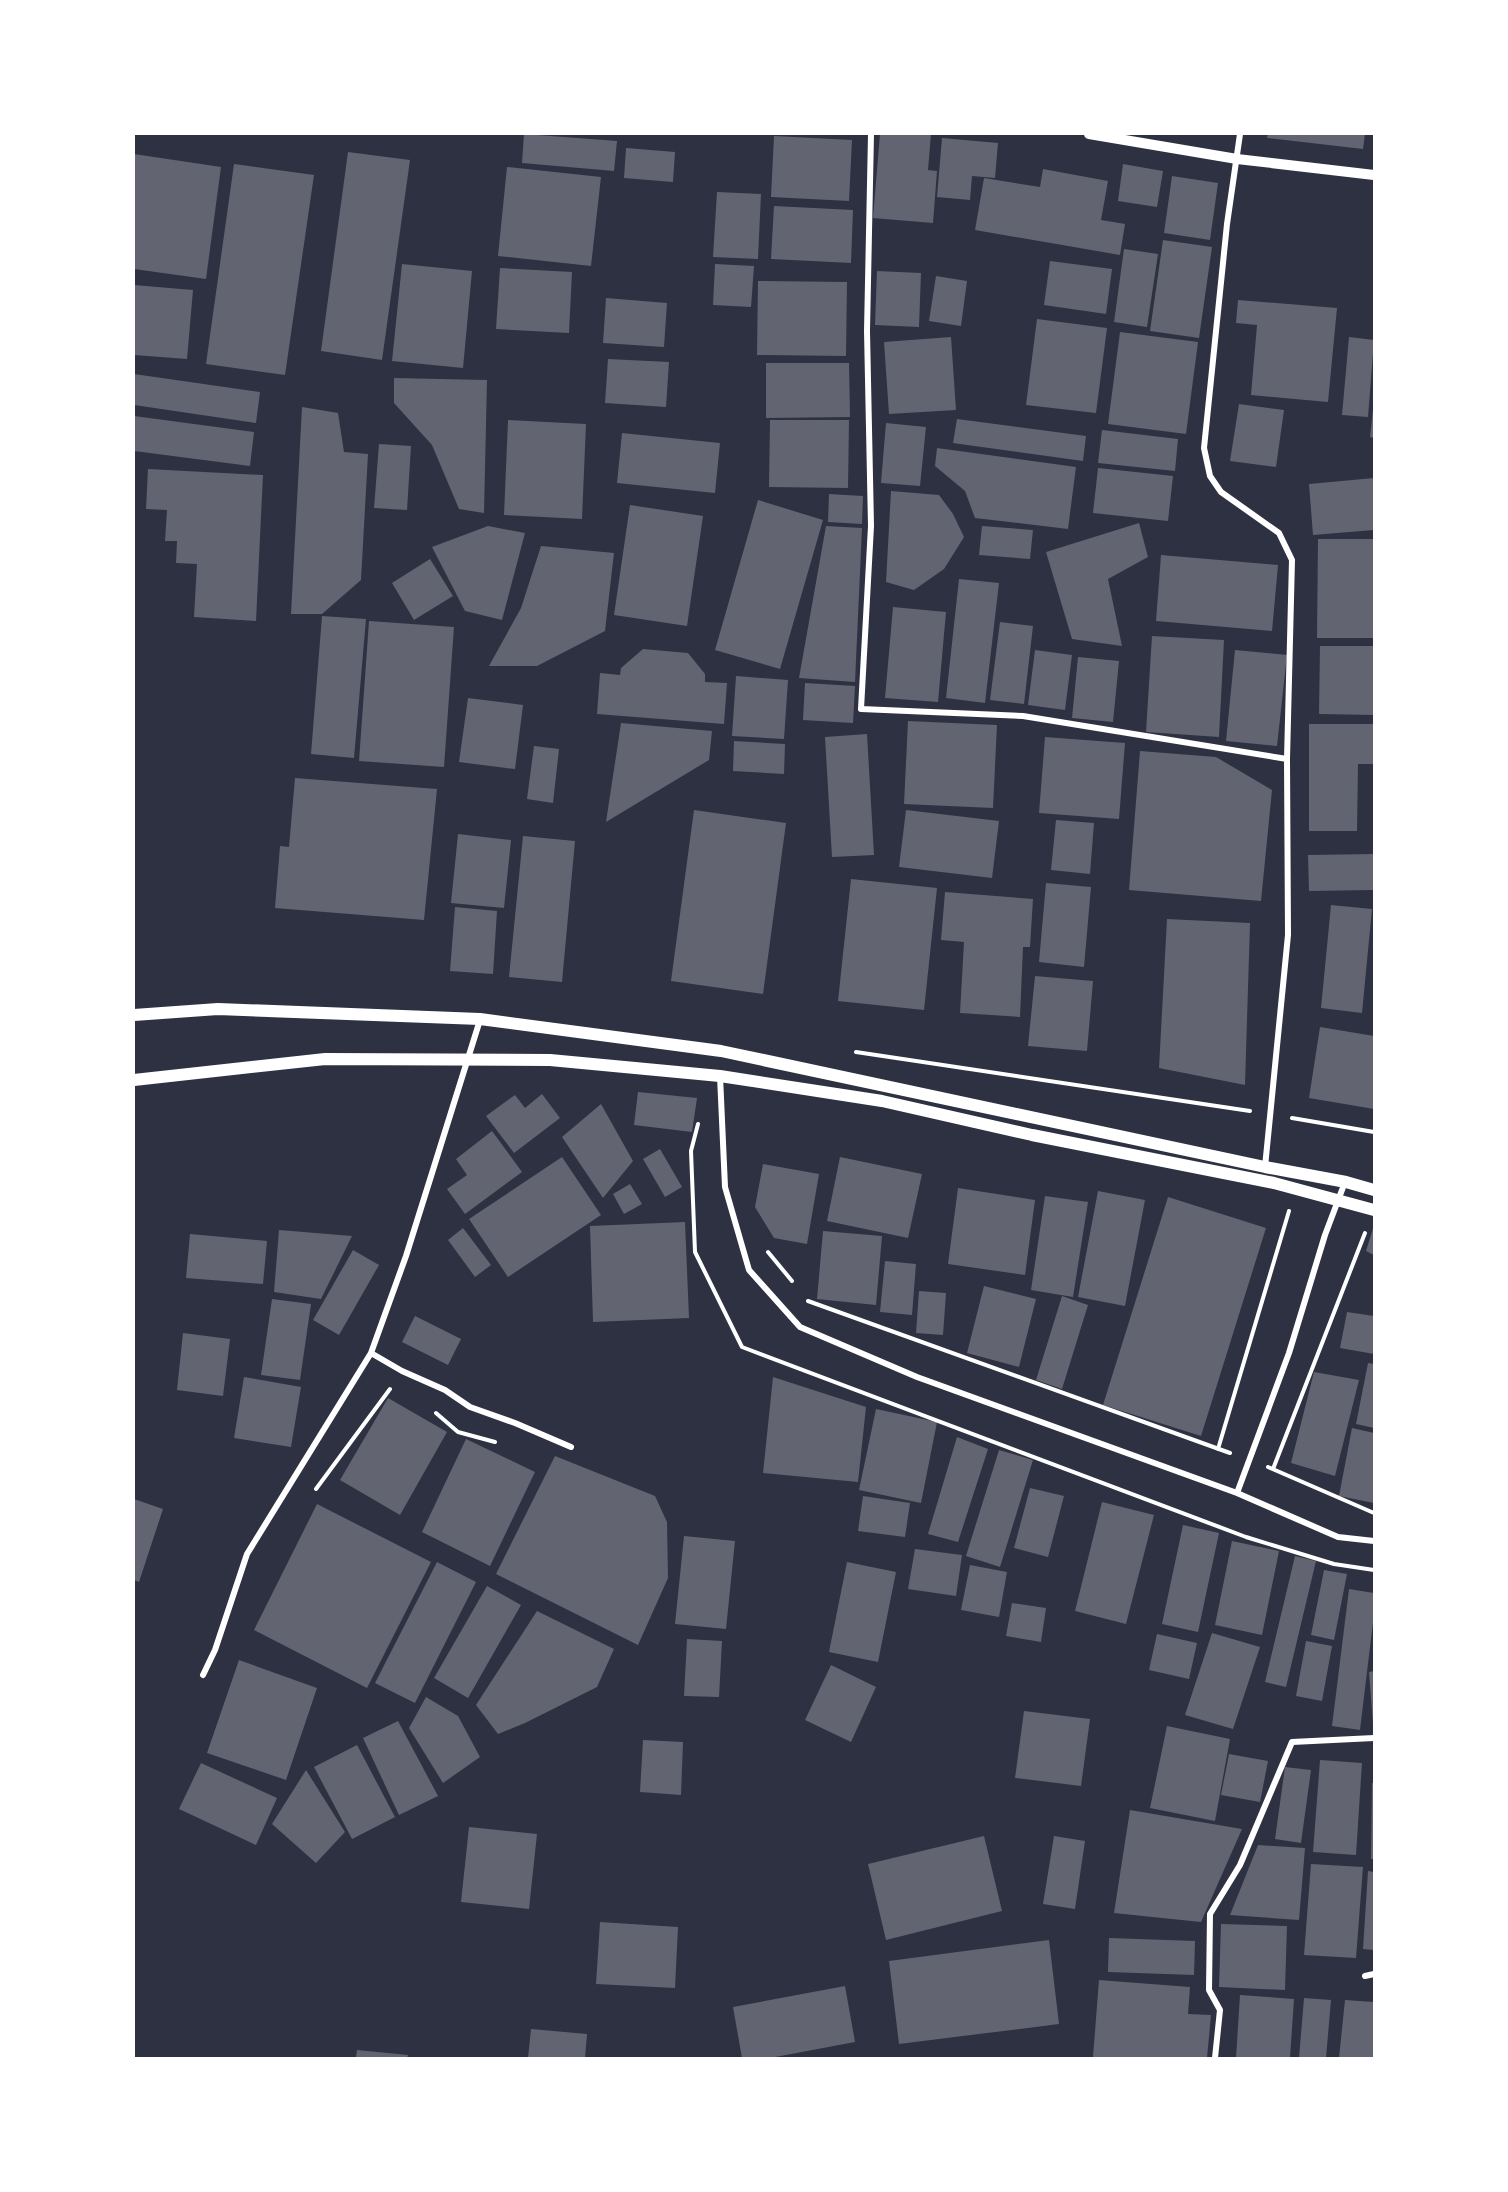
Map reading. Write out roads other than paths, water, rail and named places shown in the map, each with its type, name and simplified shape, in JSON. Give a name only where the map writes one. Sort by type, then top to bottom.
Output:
[{"type":"main road","points":[[134,1015],[218,1008],[480,1019],[721,1051],[1265,1167],[1346,1182],[1374,1190]]},
{"type":"main road","points":[[134,1080],[325,1059],[550,1060],[720,1076],[882,1101],[1032,1135],[1274,1184],[1374,1210]]},
{"type":"street","points":[[871,134],[867,331],[871,526],[861,709],[1023,716],[1287,759]]},
{"type":"street","points":[[1089,134],[1236,159],[1374,175]]},
{"type":"street","points":[[1240,134],[1227,224],[1204,448],[1210,476],[1221,492],[1279,533],[1292,560],[1287,759],[1288,935],[1265,1167]]},
{"type":"street","points":[[203,1675],[215,1650],[247,1554],[371,1353],[406,1256],[480,1019]]},
{"type":"street","points":[[720,1076],[725,1187],[748,1270],[800,1327],[917,1377],[1237,1493],[1338,1537],[1374,1540]]},
{"type":"street","points":[[1237,1493],[1289,1353],[1325,1235],[1346,1182]]},
{"type":"street","points":[[371,1353],[402,1371],[445,1390],[470,1407],[571,1447]]},
{"type":"street","points":[[1215,2058],[1220,2010],[1209,1990],[1210,1914],[1240,1865],[1292,1742],[1374,1738]]},
{"type":"street","points":[[1365,1976],[1374,1974]]}]
